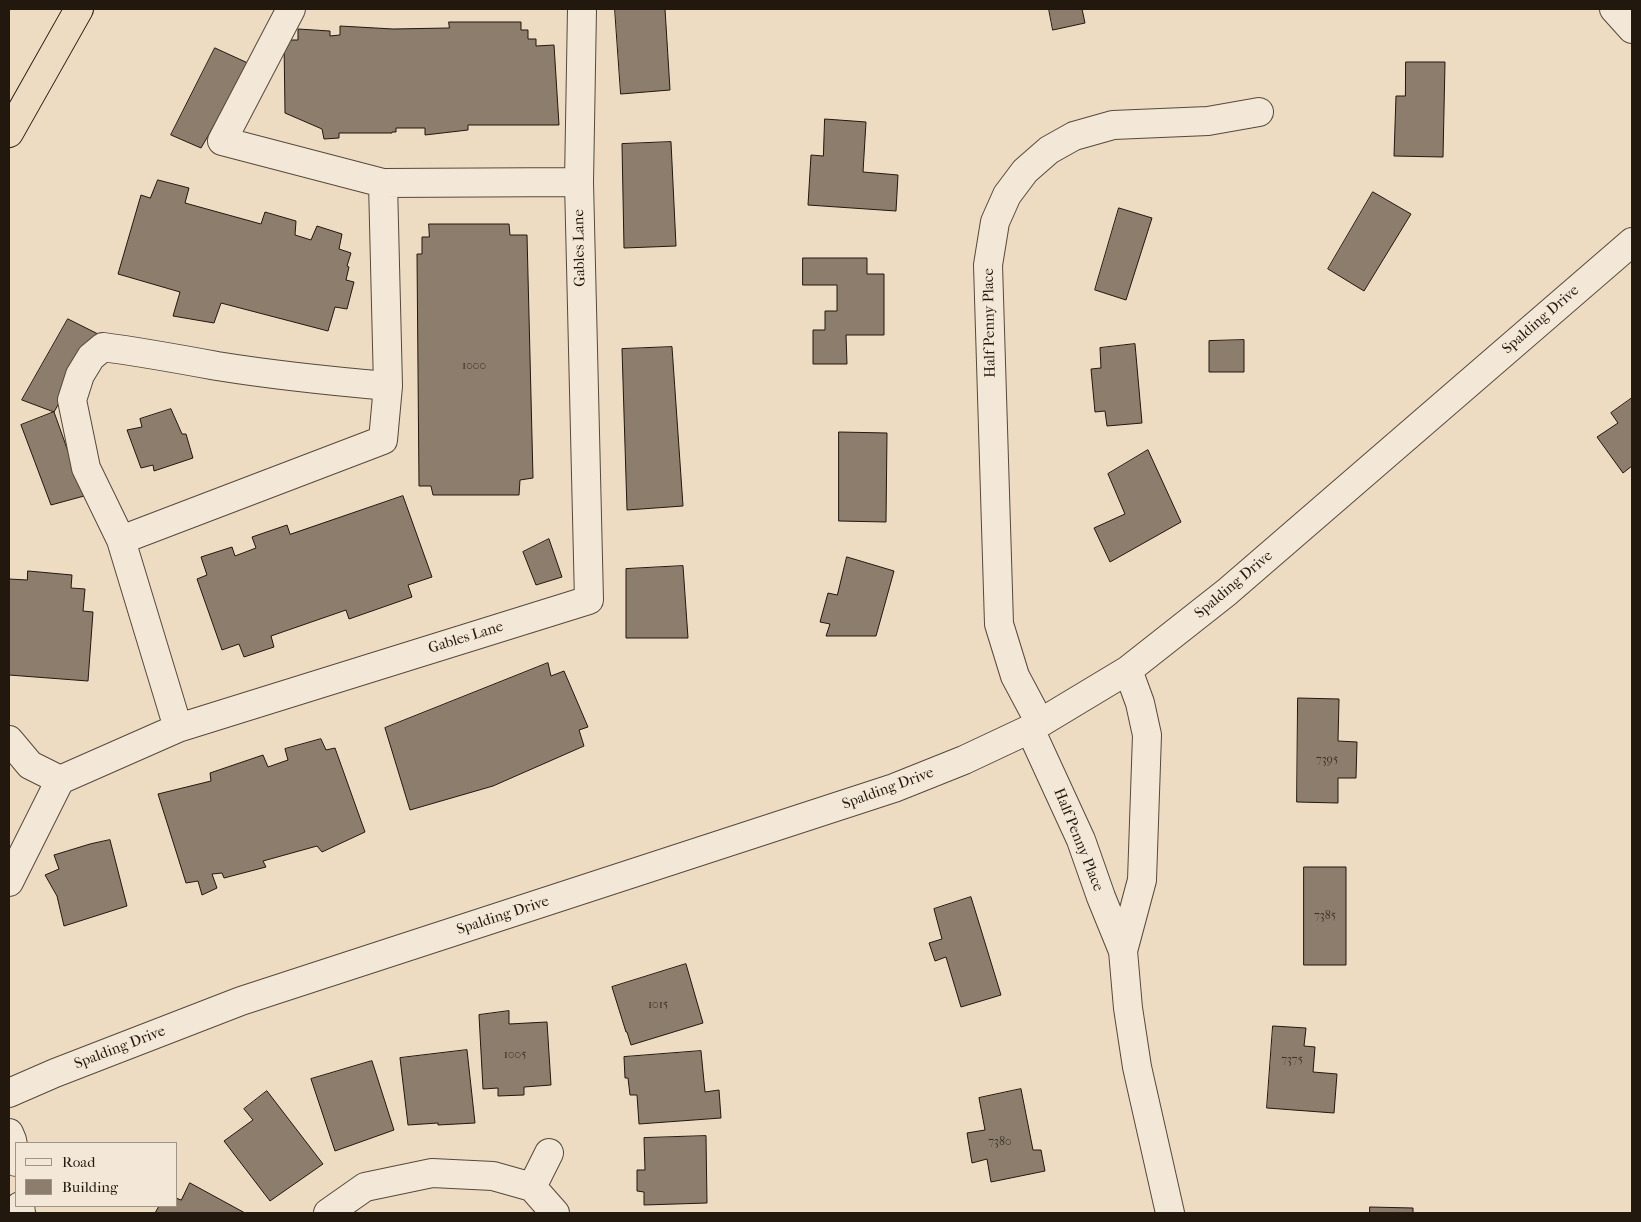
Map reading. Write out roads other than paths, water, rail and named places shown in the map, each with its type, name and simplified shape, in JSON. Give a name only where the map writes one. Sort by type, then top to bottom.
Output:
[{"type":"highway","points":[[9,133],[79,9]]},
{"type":"street","points":[[291,9],[222,141],[383,183],[579,182]]},
{"type":"street","name":"Gables Lane","points":[[60,780],[178,728],[589,600],[579,182],[582,9]]},
{"type":"street","points":[[1614,9],[1632,29]]},
{"type":"street","name":"Half Penny Place","points":[[1123,951],[1015,676],[999,624],[988,265],[995,222],[1007,195],[1025,171],[1049,150],[1074,136],[1112,126],[1208,122],[1259,112]]},
{"type":"street","points":[[121,540],[383,440],[388,386],[383,183]]},
{"type":"street","name":"Spalding Drive","points":[[9,1093],[55,1073],[242,1001],[894,788],[964,760],[1035,726],[1128,670],[1234,585],[1632,242]]},
{"type":"street","points":[[178,728],[121,540],[86,468],[72,400],[80,375],[91,357],[103,347],[303,378],[388,386]]},
{"type":"street","points":[[1128,670],[1140,703],[1147,735],[1142,880],[1123,951],[1128,1008],[1137,1067],[1170,1213]]},
{"type":"street","points":[[9,740],[30,765],[60,780],[9,882]]},
{"type":"street","points":[[9,1132],[15,1156]]},
{"type":"street","points":[[532,1187],[549,1153]]},
{"type":"street","points":[[328,1213],[365,1187],[432,1173],[493,1176],[532,1187],[555,1213]]}]
